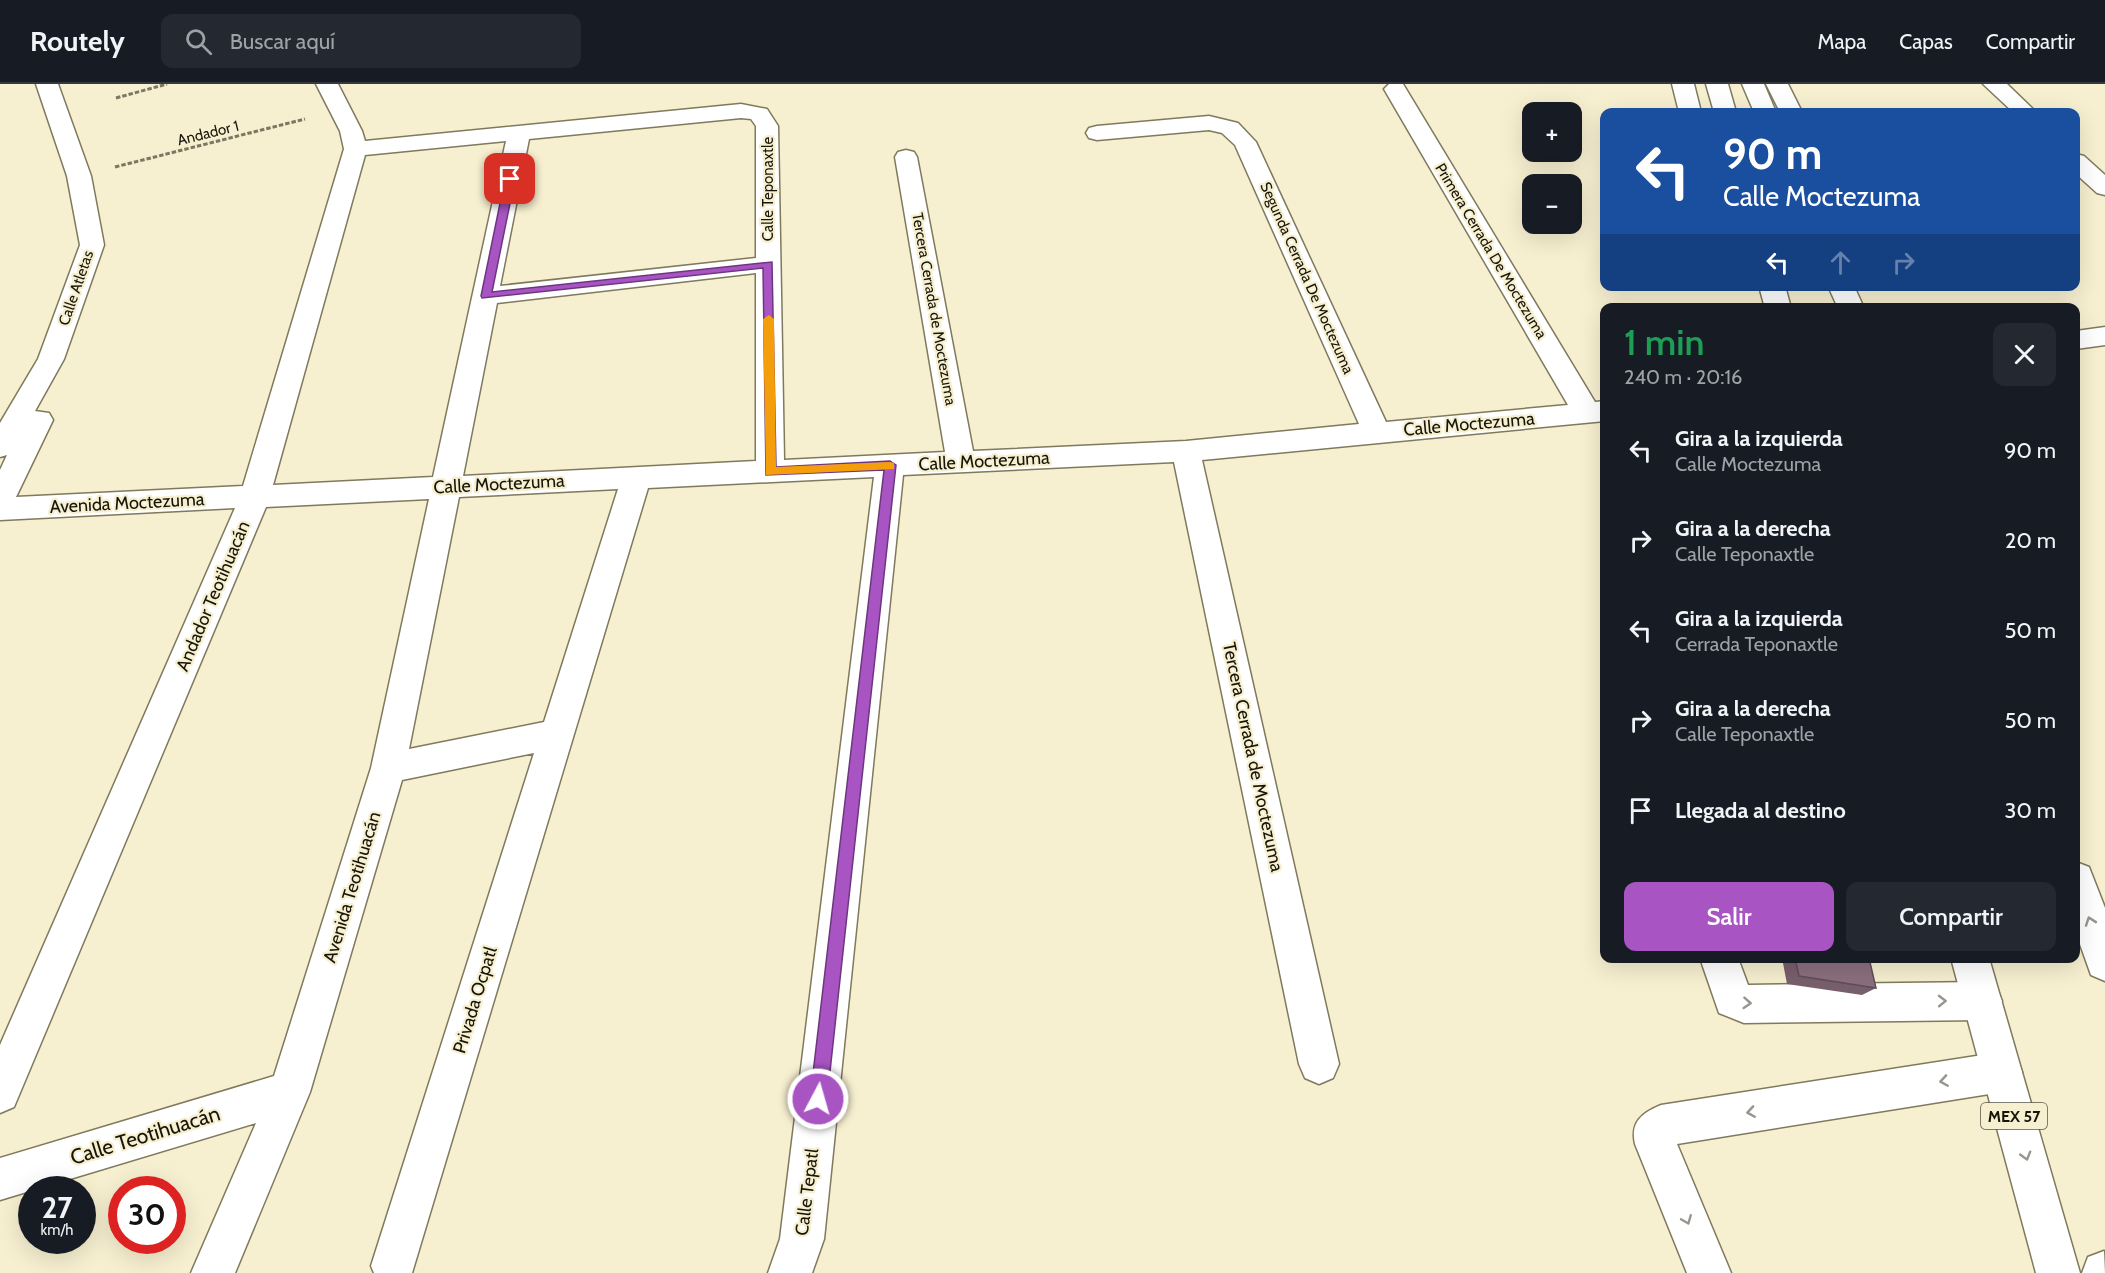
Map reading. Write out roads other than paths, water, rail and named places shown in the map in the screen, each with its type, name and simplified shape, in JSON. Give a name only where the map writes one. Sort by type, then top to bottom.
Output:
[{"type":"street","name":"Calle Atletas","points":[[0,447],[51,359],[92,245],[79,176],[47,84]]},
{"type":"street","points":[[327,84],[351,131],[355,149]]},
{"type":"street","points":[[1683,84],[1689,108]]},
{"type":"street","points":[[1778,84],[1789,108]]},
{"type":"street","points":[[1994,84],[2021,108]]},
{"type":"street","points":[[1718,86],[1724,108]]},
{"type":"street","points":[[1754,86],[1762,108]]},
{"type":"street","name":"Primera Cerrada De Moctezuma","points":[[1395,89],[1596,412]]},
{"type":"street","name":"Calle Teponaxtle","points":[[355,149],[741,111],[759,114],[767,126],[770,471]]},
{"type":"street","name":"Segunda Cerrada De Moctezuma","points":[[1097,133],[1209,123],[1230,128],[1245,142],[1377,432]]},
{"type":"street","points":[[446,487],[519,133]]},
{"type":"street","name":"Andador Teotihuacán","points":[[0,1093],[255,497],[355,149]]},
{"type":"street","name":"Tercera Cerrada de Moctezuma","points":[[906,157],[962,462]]},
{"type":"street","points":[[2080,165],[2105,188]]},
{"type":"street","points":[[486,296],[768,264]]},
{"type":"street","points":[[2080,339],[2105,336]]},
{"type":"street","points":[[0,499],[56,382],[51,359]]},
{"type":"street","name":"Calle Moctezuma","points":[[255,497],[1186,450],[1596,412]]},
{"type":"street","name":"Tercera Cerrada de Moctezuma","points":[[1186,450],[1319,1064]]},
{"type":"street","name":"Calle Tepatl","points":[[790,1273],[802,1239],[890,465]]},
{"type":"street","name":"Privada Ocpatl","points":[[393,1266],[636,478]]},
{"type":"street","name":"Avenida Teotihuacán","points":[[213,1273],[290,1092],[388,768],[446,487]]},
{"type":"street","name":"Avenida Moctezuma","points":[[0,509],[255,497]]},
{"type":"street","points":[[388,768],[558,734]]},
{"type":"street","points":[[2080,890],[2105,962]]},
{"type":"street","points":[[1721,963],[1733,999],[1744,1004],[1982,1001]]},
{"type":"street","name":"MEX 57","points":[[1971,963],[2058,1273]]},
{"type":"street","points":[[1709,1273],[1656,1144],[1653,1132],[1661,1126],[2002,1072]]},
{"type":"street","name":"Calle Teotihuacán","points":[[0,1179],[290,1092]]}]
